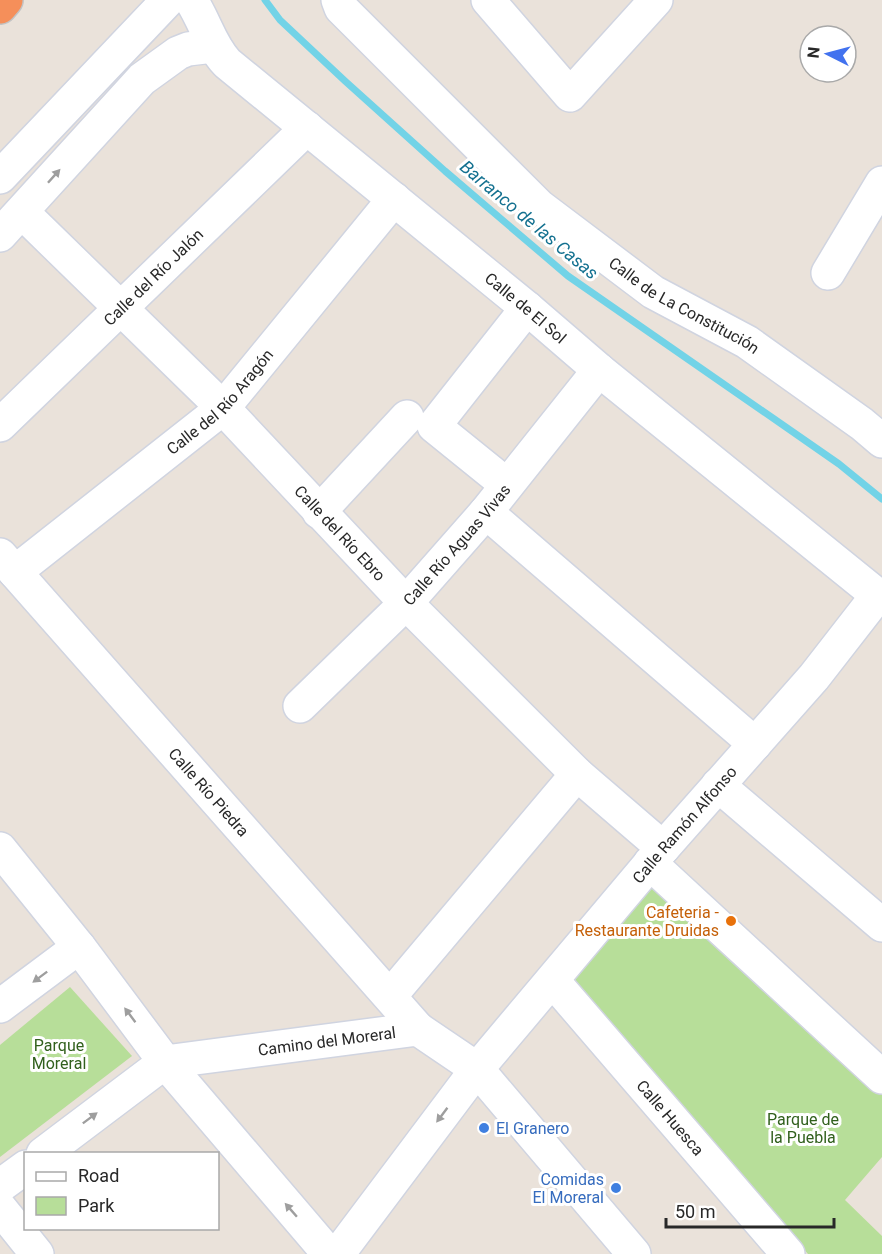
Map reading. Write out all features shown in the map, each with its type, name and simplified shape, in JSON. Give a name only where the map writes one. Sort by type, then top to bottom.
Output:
[{"type":"highway","points":[[0,7],[6,0]]},
{"type":"street","points":[[0,177],[168,0]]},
{"type":"street","name":"Calle de El Sol","points":[[191,0],[213,46],[227,63],[880,598]]},
{"type":"street","points":[[488,0],[570,95],[656,0]]},
{"type":"street","name":"Calle de La Constitución","points":[[340,4],[539,206],[653,292],[747,342],[862,424],[882,441]]},
{"type":"street","points":[[11,223],[151,71],[188,49],[213,46]]},
{"type":"street","name":"Calle del Río Jalón","points":[[0,425],[307,128]]},
{"type":"street","points":[[828,273],[882,183]]},
{"type":"street","name":"Calle del Río Aragón","points":[[7,563],[223,408],[394,199]]},
{"type":"street","name":"Calle del Río Ebro","points":[[11,223],[121,310],[223,408],[406,603],[657,856],[882,1077]]},
{"type":"street","points":[[507,485],[434,426],[527,308]]},
{"type":"street","name":"Calle Río Aguas Vivas","points":[[300,706],[406,603],[486,512],[599,370]]},
{"type":"street","points":[[319,512],[407,417]]},
{"type":"street","points":[[486,512],[755,744]]},
{"type":"street","name":"Calle Río Piedra","points":[[7,563],[391,995],[418,1029]]},
{"type":"street","name":"Calle Ramón Alfonso","points":[[338,1254],[477,1069],[880,598]]},
{"type":"street","points":[[391,995],[577,774]]},
{"type":"street","points":[[718,785],[882,925]]},
{"type":"street","points":[[0,849],[79,947],[165,1062],[329,1254]]},
{"type":"street","points":[[0,1006],[79,947]]},
{"type":"street","name":"Calle Huesca","points":[[553,981],[788,1254]]},
{"type":"street","name":"Camino del Moreral","points":[[165,1062],[418,1029],[477,1069],[633,1254]]},
{"type":"street","points":[[46,1152],[165,1062]]},
{"type":"street","points":[[0,1186],[24,1168]]},
{"type":"street","points":[[0,1208],[37,1254]]},
{"type":"green space","name":"Parque de la Puebla","points":[[653,880],[882,1094],[882,1157],[845,1200],[882,1236],[882,1254],[808,1254],[570,980]]},
{"type":"green space","name":"Parque Moreral","points":[[70,987],[132,1056],[0,1157],[0,1045]]},
{"type":"waterway","name":"Barranco de las Casas","points":[[265,0],[280,20],[345,81],[445,171],[568,276],[839,464],[882,499]]},
{"type":"place","name":"Cafeteria - Restaurante Druidas","points":[[731,921]]},
{"type":"place","name":"El Granero","points":[[484,1128]]},
{"type":"place","name":"Comidas El Moreral","points":[[616,1188]]}]
